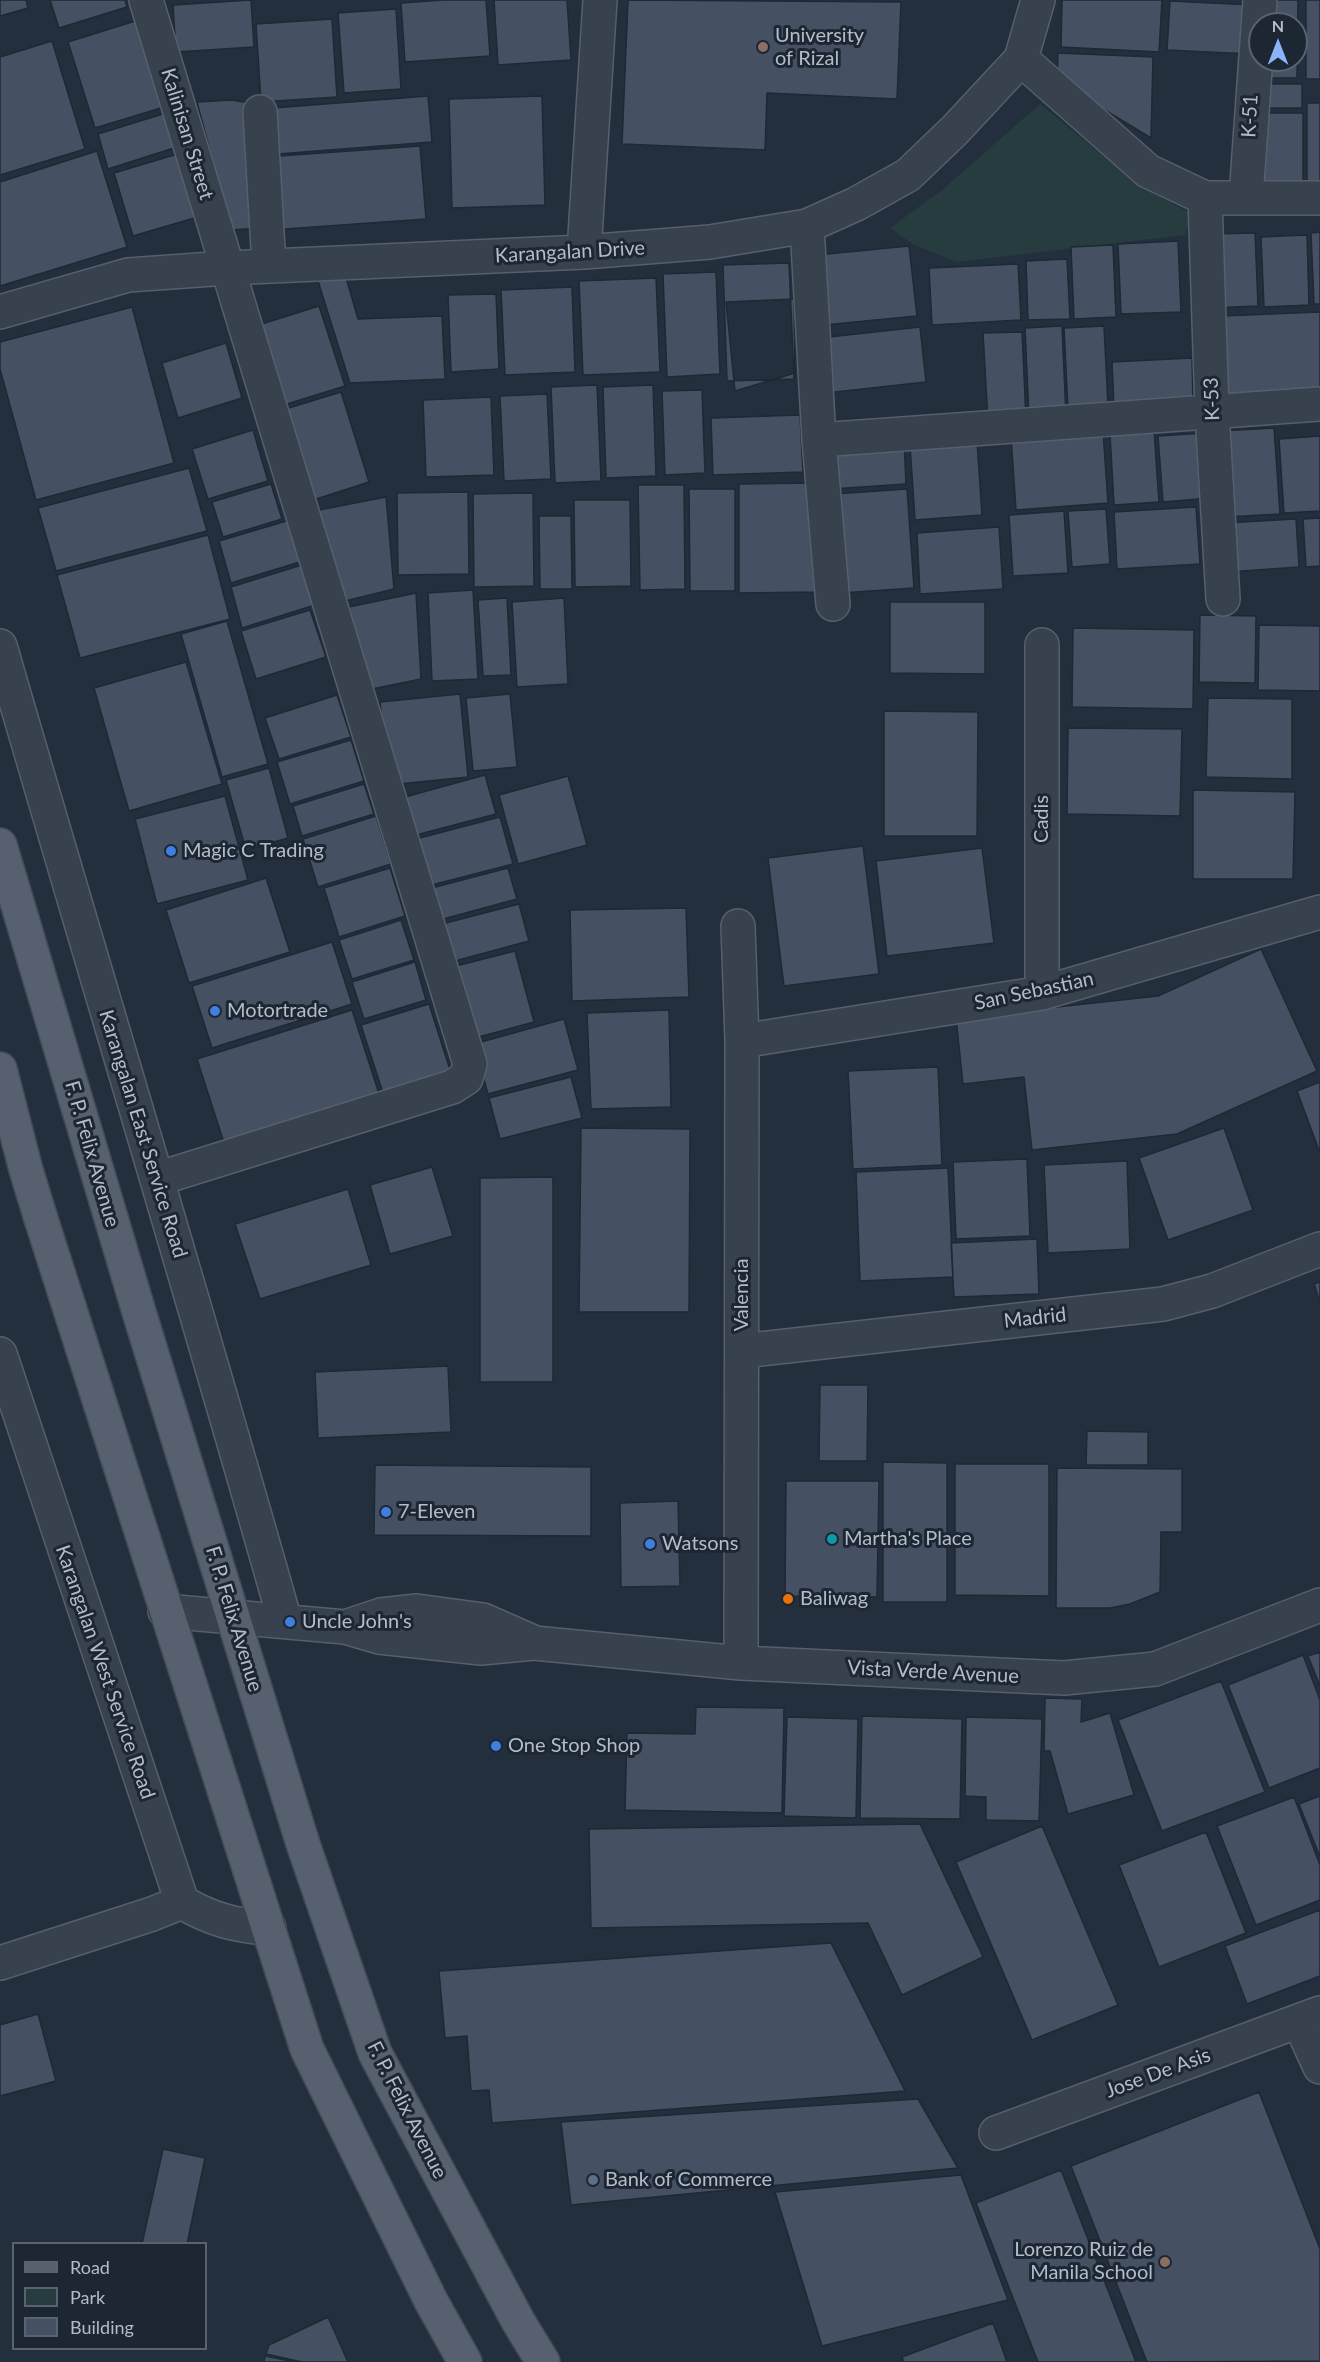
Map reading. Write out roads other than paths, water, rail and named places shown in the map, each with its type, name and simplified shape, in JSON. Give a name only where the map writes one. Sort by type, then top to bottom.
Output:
[{"type":"main road","name":"F. P. Felix Avenue","points":[[0,845],[139,1312],[303,1844],[375,2054],[518,2321],[543,2362]]},
{"type":"main road","points":[[0,1069],[26,1170],[165,1611],[307,2049],[431,2301],[465,2362]]},
{"type":"street","name":"Kalinisan Street","points":[[146,0],[470,1069],[466,1078],[452,1087],[157,1179]]},
{"type":"street","points":[[584,252],[600,0]]},
{"type":"street","name":"Karangalan Drive","points":[[0,312],[128,275],[227,268],[584,252],[710,243],[807,226],[856,204],[908,175],[954,130],[1021,59],[1038,0]]},
{"type":"street","name":"K-51","points":[[1246,197],[1260,0]]},
{"type":"street","points":[[1021,59],[1148,171],[1204,198],[1320,198]]},
{"type":"street","points":[[260,112],[269,266]]},
{"type":"street","name":"K-53","points":[[1204,198],[1212,412],[1223,599]]},
{"type":"street","points":[[807,226],[819,440],[833,604]]},
{"type":"street","points":[[819,440],[1320,404]]},
{"type":"street","name":"Cadis","points":[[1042,645],[1042,993]]},
{"type":"street","name":"Karangalan East Service Road","points":[[0,646],[207,1343],[285,1621]]},
{"type":"street","name":"San Sebastian","points":[[742,1041],[1042,993],[1320,912]]},
{"type":"street","name":"Valencia","points":[[738,926],[742,1041],[741,1664]]},
{"type":"street","name":"Madrid","points":[[742,1351],[1163,1304],[1212,1291],[1320,1249]]},
{"type":"street","name":"Karangalan West Service Road","points":[[2,1370],[182,1902]]},
{"type":"street","name":"Vista Verde Avenue","points":[[165,1611],[345,1627],[379,1638],[481,1648],[534,1643],[741,1664],[1065,1678],[1155,1669],[1320,1605]]},
{"type":"street","points":[[0,1964],[182,1902],[201,1914],[219,1921],[244,1927],[269,1928]]},
{"type":"street","points":[[1310,2017],[1320,2067]]},
{"type":"street","name":"Jose De Asis","points":[[996,2133],[1310,2017]]},
{"type":"place","name":"University of Rizal","points":[[763,47]]},
{"type":"place","name":"Magic C Trading","points":[[171,851]]},
{"type":"place","name":"Motortrade","points":[[215,1011]]},
{"type":"place","name":"7-Eleven","points":[[386,1512]]},
{"type":"place","name":"Martha's Place","points":[[832,1539]]},
{"type":"place","name":"Watsons","points":[[650,1544]]},
{"type":"place","name":"Baliwag","points":[[788,1599]]},
{"type":"place","name":"Uncle John's","points":[[290,1622]]},
{"type":"place","name":"One Stop Shop","points":[[496,1746]]},
{"type":"place","name":"Bank of Commerce","points":[[593,2180]]},
{"type":"place","name":"Lorenzo Ruiz de Manila School","points":[[1165,2262]]}]
